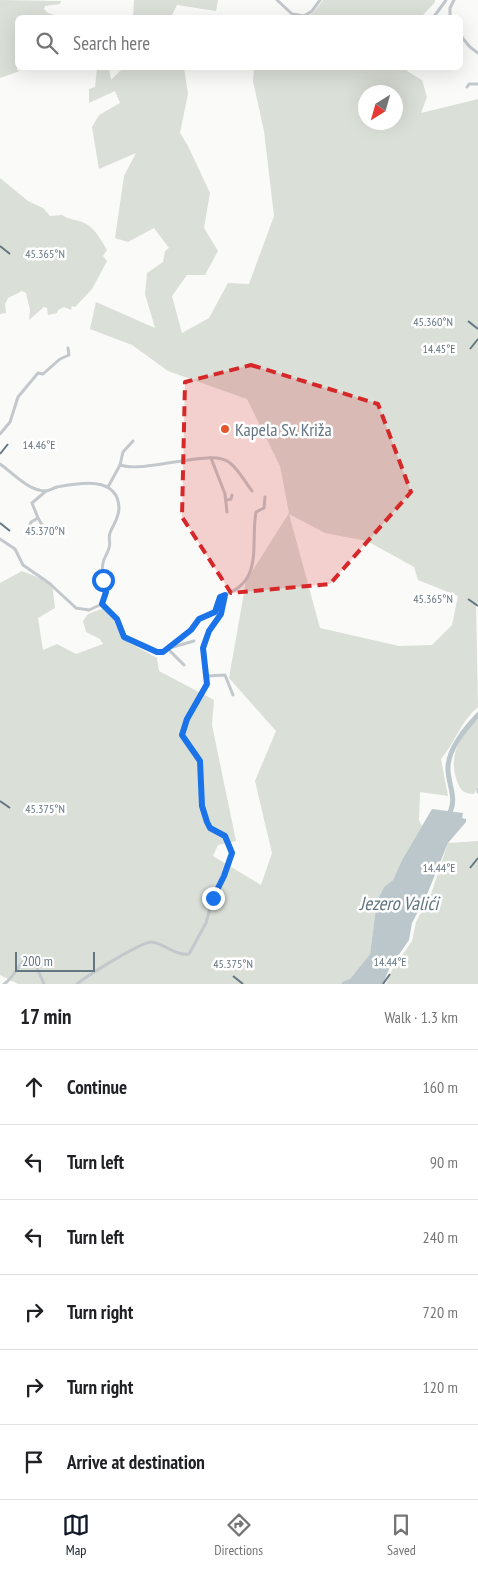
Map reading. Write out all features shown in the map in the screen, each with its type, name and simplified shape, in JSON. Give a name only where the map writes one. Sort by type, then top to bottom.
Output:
[{"type":"street","points":[[277,0],[292,14],[298,15]]},
{"type":"street","points":[[306,15],[312,11],[320,0]]},
{"type":"street","points":[[435,15],[446,0]]},
{"type":"street","points":[[450,15],[450,8],[454,0]]},
{"type":"street","points":[[463,39],[478,53]]},
{"type":"street","points":[[467,87],[469,84],[478,84]]},
{"type":"street","points":[[0,434],[10,422],[18,397],[38,373],[43,374],[60,359],[69,355],[68,348]]},
{"type":"street","points":[[108,487],[120,465],[123,452],[133,441]]},
{"type":"street","points":[[120,465],[140,468],[211,458],[225,459],[230,462],[252,491]]},
{"type":"street","points":[[211,458],[227,500],[227,512]]},
{"type":"street","points":[[0,464],[23,483],[46,491]]},
{"type":"street","points":[[0,539],[15,549],[23,565],[49,583],[76,608],[89,610],[102,604],[106,592],[103,562],[109,548],[109,536],[118,518],[119,509],[114,492],[108,487],[84,483],[46,491],[32,503],[42,525],[49,529],[54,526]]},
{"type":"street","points":[[227,500],[231,499],[232,495]]},
{"type":"street","points":[[163,652],[191,630],[199,619],[215,612],[220,597],[242,583],[251,570],[254,559],[253,532],[256,512],[264,508],[265,497]]},
{"type":"street","points":[[28,530],[31,522],[38,518]]},
{"type":"street","points":[[77,984],[146,942],[157,943],[179,953],[189,954],[206,924],[213,898],[224,876],[232,853],[225,836],[210,828],[207,822],[202,806],[200,761],[182,735],[187,719],[204,691],[207,676],[203,657],[204,645],[213,624],[221,614],[225,595]]},
{"type":"street","points":[[102,604],[117,619],[125,638],[152,651],[170,651],[179,639]]},
{"type":"street","points":[[173,647],[194,641]]},
{"type":"street","points":[[170,651],[184,665]]},
{"type":"street","points":[[207,676],[225,676],[233,695]]},
{"type":"street","points":[[4,984],[11,980],[20,965],[28,958],[34,960],[44,984]]},
{"type":"highlighted area","points":[[251,365],[378,404],[411,492],[330,584],[231,593],[182,517],[185,382]]},
{"type":"shaded area","points":[[0,0],[61,1],[60,4],[45,6],[44,9],[48,13],[54,15],[15,15],[15,70],[20,71],[0,78]]},
{"type":"shaded area","points":[[134,0],[218,0],[216,11],[177,5],[172,15],[133,15]]},
{"type":"shaded area","points":[[323,0],[435,0],[423,15],[309,15],[314,12]]},
{"type":"shaded area","points":[[97,70],[109,70],[111,80],[121,70],[184,70],[188,94],[180,133],[210,193],[204,228],[218,251],[205,275],[187,275],[172,296],[182,333],[209,318],[228,283],[249,284],[274,216],[264,131],[253,81],[254,70],[407,70],[422,80],[427,97],[421,113],[478,99],[478,603],[476,604],[478,707],[467,719],[441,759],[448,796],[420,792],[419,820],[422,826],[402,860],[393,880],[384,887],[377,902],[370,954],[350,979],[342,984],[18,984],[0,975],[0,583],[22,571],[52,583],[55,608],[38,618],[43,650],[57,644],[76,654],[103,644],[100,639],[86,632],[83,621],[88,614],[104,608],[117,619],[123,639],[157,658],[159,671],[214,700],[212,725],[236,841],[218,845],[213,856],[261,885],[272,853],[255,781],[276,731],[229,678],[246,581],[289,513],[280,466],[247,399],[168,371],[132,345],[90,329],[96,302],[155,328],[145,294],[147,273],[163,262],[165,251],[169,248],[154,228],[128,242],[115,238],[124,176],[136,153],[99,169],[92,127],[99,115],[120,103],[115,91],[89,103],[89,89],[95,87]],"holes":[[[289,514],[325,533],[367,541],[414,567],[418,580],[458,596],[452,625],[432,645],[399,646],[320,628]]]},
{"type":"shaded area","points":[[0,178],[28,201],[43,208],[50,216],[62,215],[86,224],[97,234],[107,250],[103,256],[107,261],[92,289],[75,307],[72,306],[71,310],[64,307],[58,310],[57,313],[48,315],[47,308],[44,307],[29,320],[30,310],[26,293],[22,291],[8,298],[5,304],[6,313],[0,314]]},
{"type":"shaded area","points":[[478,719],[478,786],[474,794],[471,794],[463,791],[460,787],[454,763],[457,747],[465,733]]},
{"type":"shaded area","points":[[478,841],[478,984],[386,984],[392,970],[412,941],[416,922],[431,894],[448,843]]},
{"type":"water","name":"Jezero Valići","points":[[432,809],[463,813],[462,818],[466,819],[466,822],[448,843],[428,892],[412,923],[409,940],[389,969],[383,984],[342,984],[342,982],[350,979],[370,954],[377,901],[384,887],[393,880],[402,860]]},
{"type":"waterway","points":[[448,816],[453,799],[448,770],[450,755],[463,733],[478,715]]},
{"type":"place","name":"Kapela Sv. Križa","points":[[225,429]]},
{"type":"route","points":[[103,580],[106,592],[102,604],[117,619],[124,637],[157,652],[163,652],[191,630],[199,619],[213,614],[218,608],[220,597],[225,595],[221,614],[209,631],[203,648],[207,684],[187,719],[182,735],[200,761],[201,800],[207,822],[210,828],[223,834],[231,846],[231,859],[213,898]]}]
